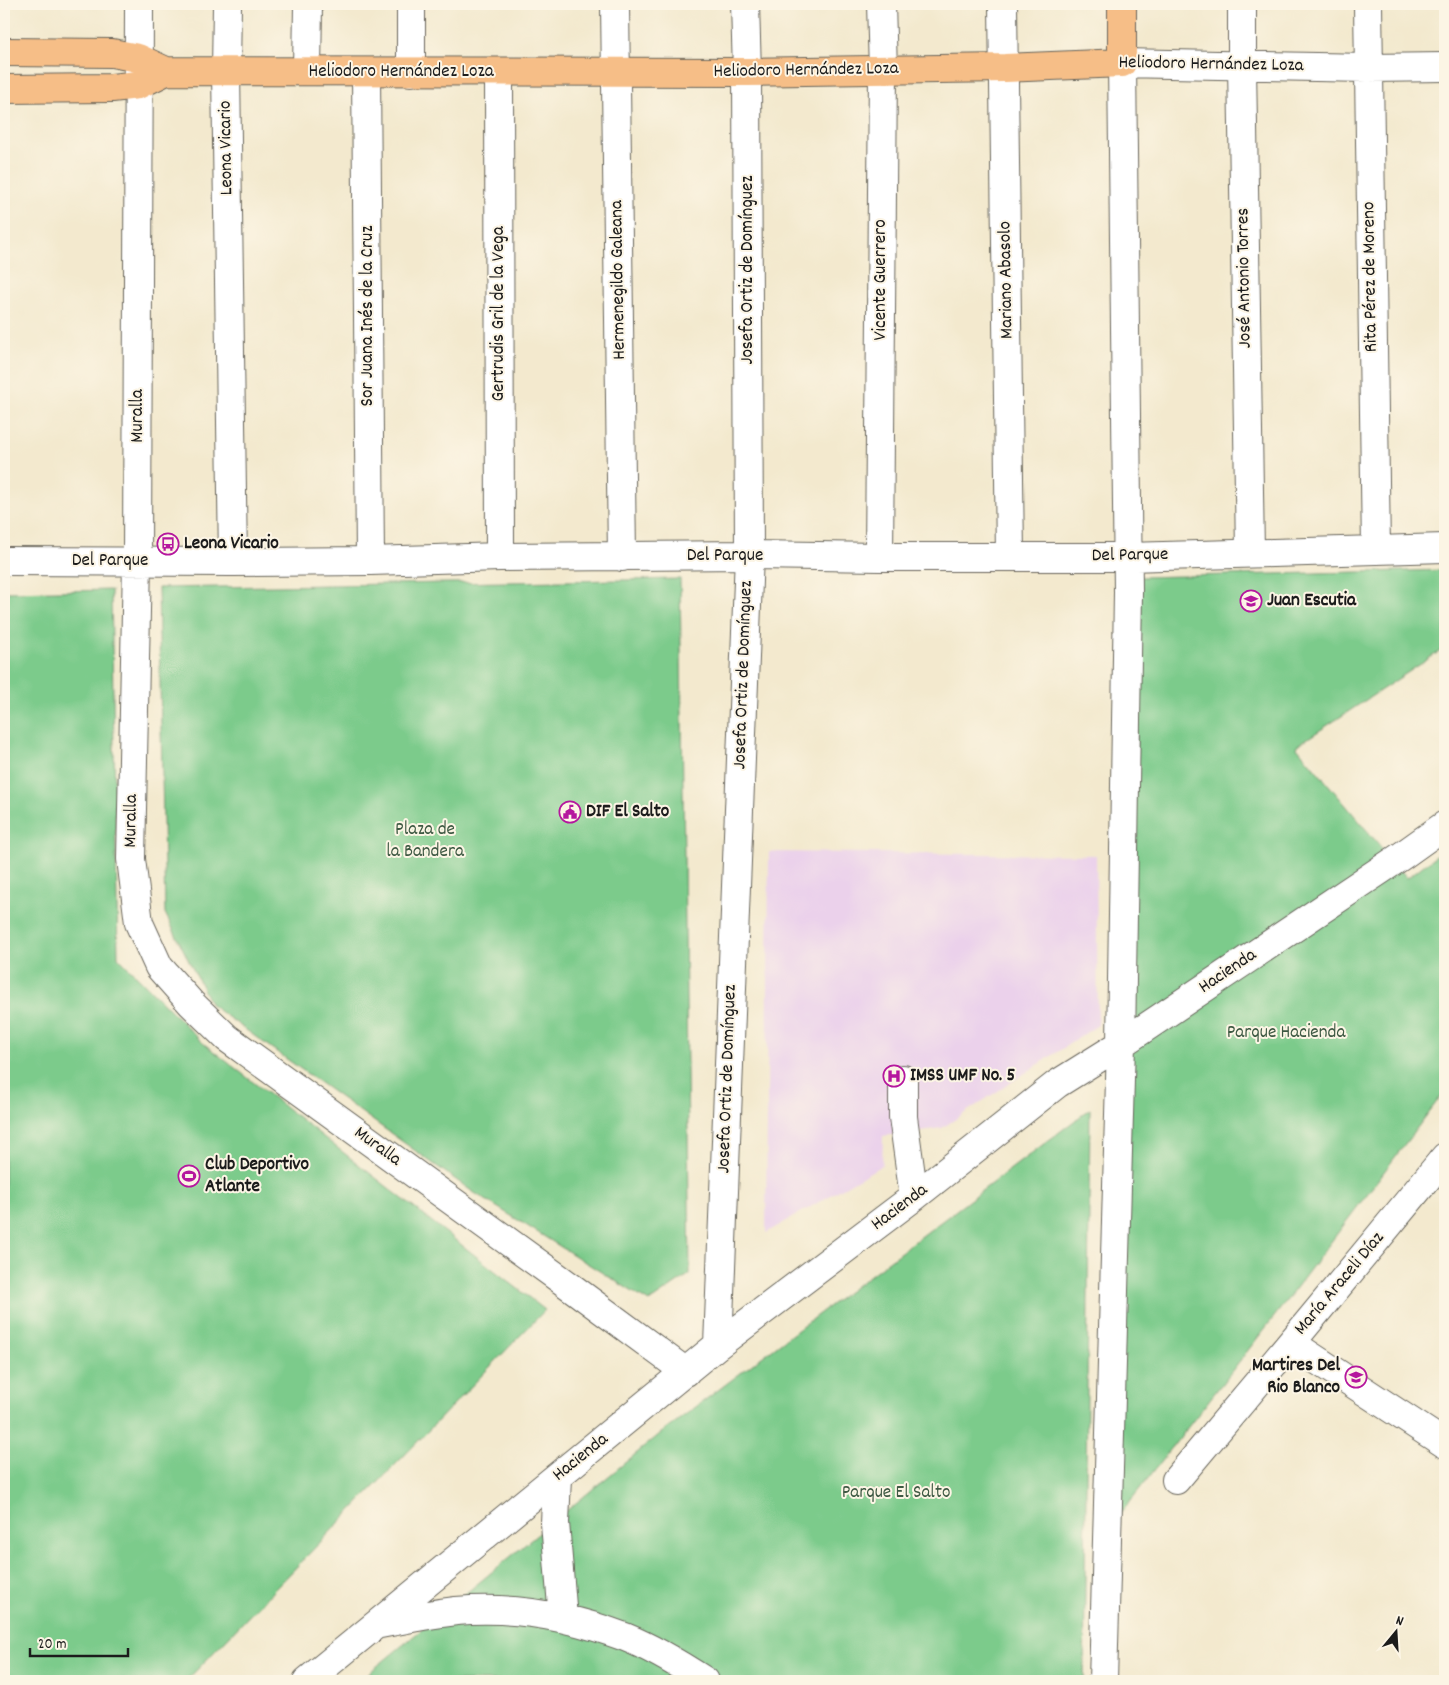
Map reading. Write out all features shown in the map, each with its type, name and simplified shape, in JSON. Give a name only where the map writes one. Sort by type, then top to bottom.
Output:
[{"type":"main road","points":[[1122,4],[1122,63]]},
{"type":"main road","name":"Heliodoro Hernández Loza","points":[[4,52],[112,53],[138,58],[166,71],[747,72],[1005,68],[1122,63]]},
{"type":"main road","name":"Heliodoro Hernández Loza","points":[[4,90],[138,86],[166,71]]},
{"type":"street","name":"Muralla","points":[[139,4],[137,561],[131,859],[139,923],[159,967],[226,1038],[686,1372]]},
{"type":"street","name":"Leona Vicario","points":[[227,4],[226,71],[233,562]]},
{"type":"street","points":[[307,71],[308,4]]},
{"type":"street","points":[[411,4],[411,72]]},
{"type":"street","name":"Hermenegildo Galeana","points":[[615,4],[622,556]]},
{"type":"street","name":"Josefa Ortiz de Domínguez","points":[[718,1345],[748,555],[747,72],[745,4]]},
{"type":"street","name":"Vicente Guerrero","points":[[879,557],[883,70],[881,4]]},
{"type":"street","name":"Mariano Abasolo","points":[[1004,4],[1010,556]]},
{"type":"street","name":"José Antonio Torres","points":[[1242,4],[1250,552]]},
{"type":"street","name":"Rita Pérez de Moreno","points":[[1368,4],[1376,550]]},
{"type":"street","points":[[1103,1681],[1121,1044],[1128,557],[1122,63]]},
{"type":"street","name":"Heliodoro Hernández Loza","points":[[1122,63],[1368,68],[1445,67]]},
{"type":"street","name":"Sor Juana Inés de la Cruz","points":[[366,72],[370,561]]},
{"type":"street","name":"Gertrudis Gril de la Vega","points":[[499,72],[500,557]]},
{"type":"street","name":"Del Parque","points":[[4,561],[370,561],[500,557],[748,555],[1128,557],[1250,552],[1445,548]]},
{"type":"street","name":"Hacienda","points":[[307,1681],[718,1345],[914,1197],[1057,1084],[1121,1044],[1445,825]]},
{"type":"street","points":[[903,1079],[903,1117],[914,1197]]},
{"type":"street","name":"María Araceli Díaz","points":[[1176,1480],[1445,1157]]},
{"type":"street","points":[[1292,1343],[1445,1444]]},
{"type":"street","points":[[557,1478],[555,1523],[563,1618]]},
{"type":"street","points":[[379,1624],[456,1611],[503,1611],[563,1618],[626,1638],[705,1681]]},
{"type":"shaded area","name":"IMSS UMF No. 5","points":[[769,852],[1096,855],[1098,1025],[942,1128],[883,1136],[882,1165],[766,1233]]},
{"type":"green space","name":"Parque Hacienda","points":[[1445,570],[1445,648],[1296,746],[1407,878],[1445,849],[1445,1091],[1281,1308],[1117,1518],[1140,577]]},
{"type":"green space","name":"Plaza de la Bandera","points":[[680,579],[690,1274],[649,1302],[473,1192],[211,1005],[165,913],[158,588]]},
{"type":"green space","name":"Club Deportivo Atlante","points":[[111,590],[118,957],[203,1043],[545,1310],[186,1681],[4,1681],[4,592]]},
{"type":"green space","name":"Parque El Salto","points":[[1090,1109],[1084,1681],[359,1681],[660,1434]]},
{"type":"place","name":"Leona Vicario","points":[[168,544]]},
{"type":"place","name":"Juan Escutia","points":[[1251,601]]},
{"type":"place","name":"DIF El Salto","points":[[570,812]]},
{"type":"place","name":"IMSS UMF No. 5","points":[[894,1076]]},
{"type":"place","name":"Club Deportivo Atlante","points":[[189,1176]]},
{"type":"place","name":"Martires Del Rio Blanco","points":[[1356,1377]]}]
